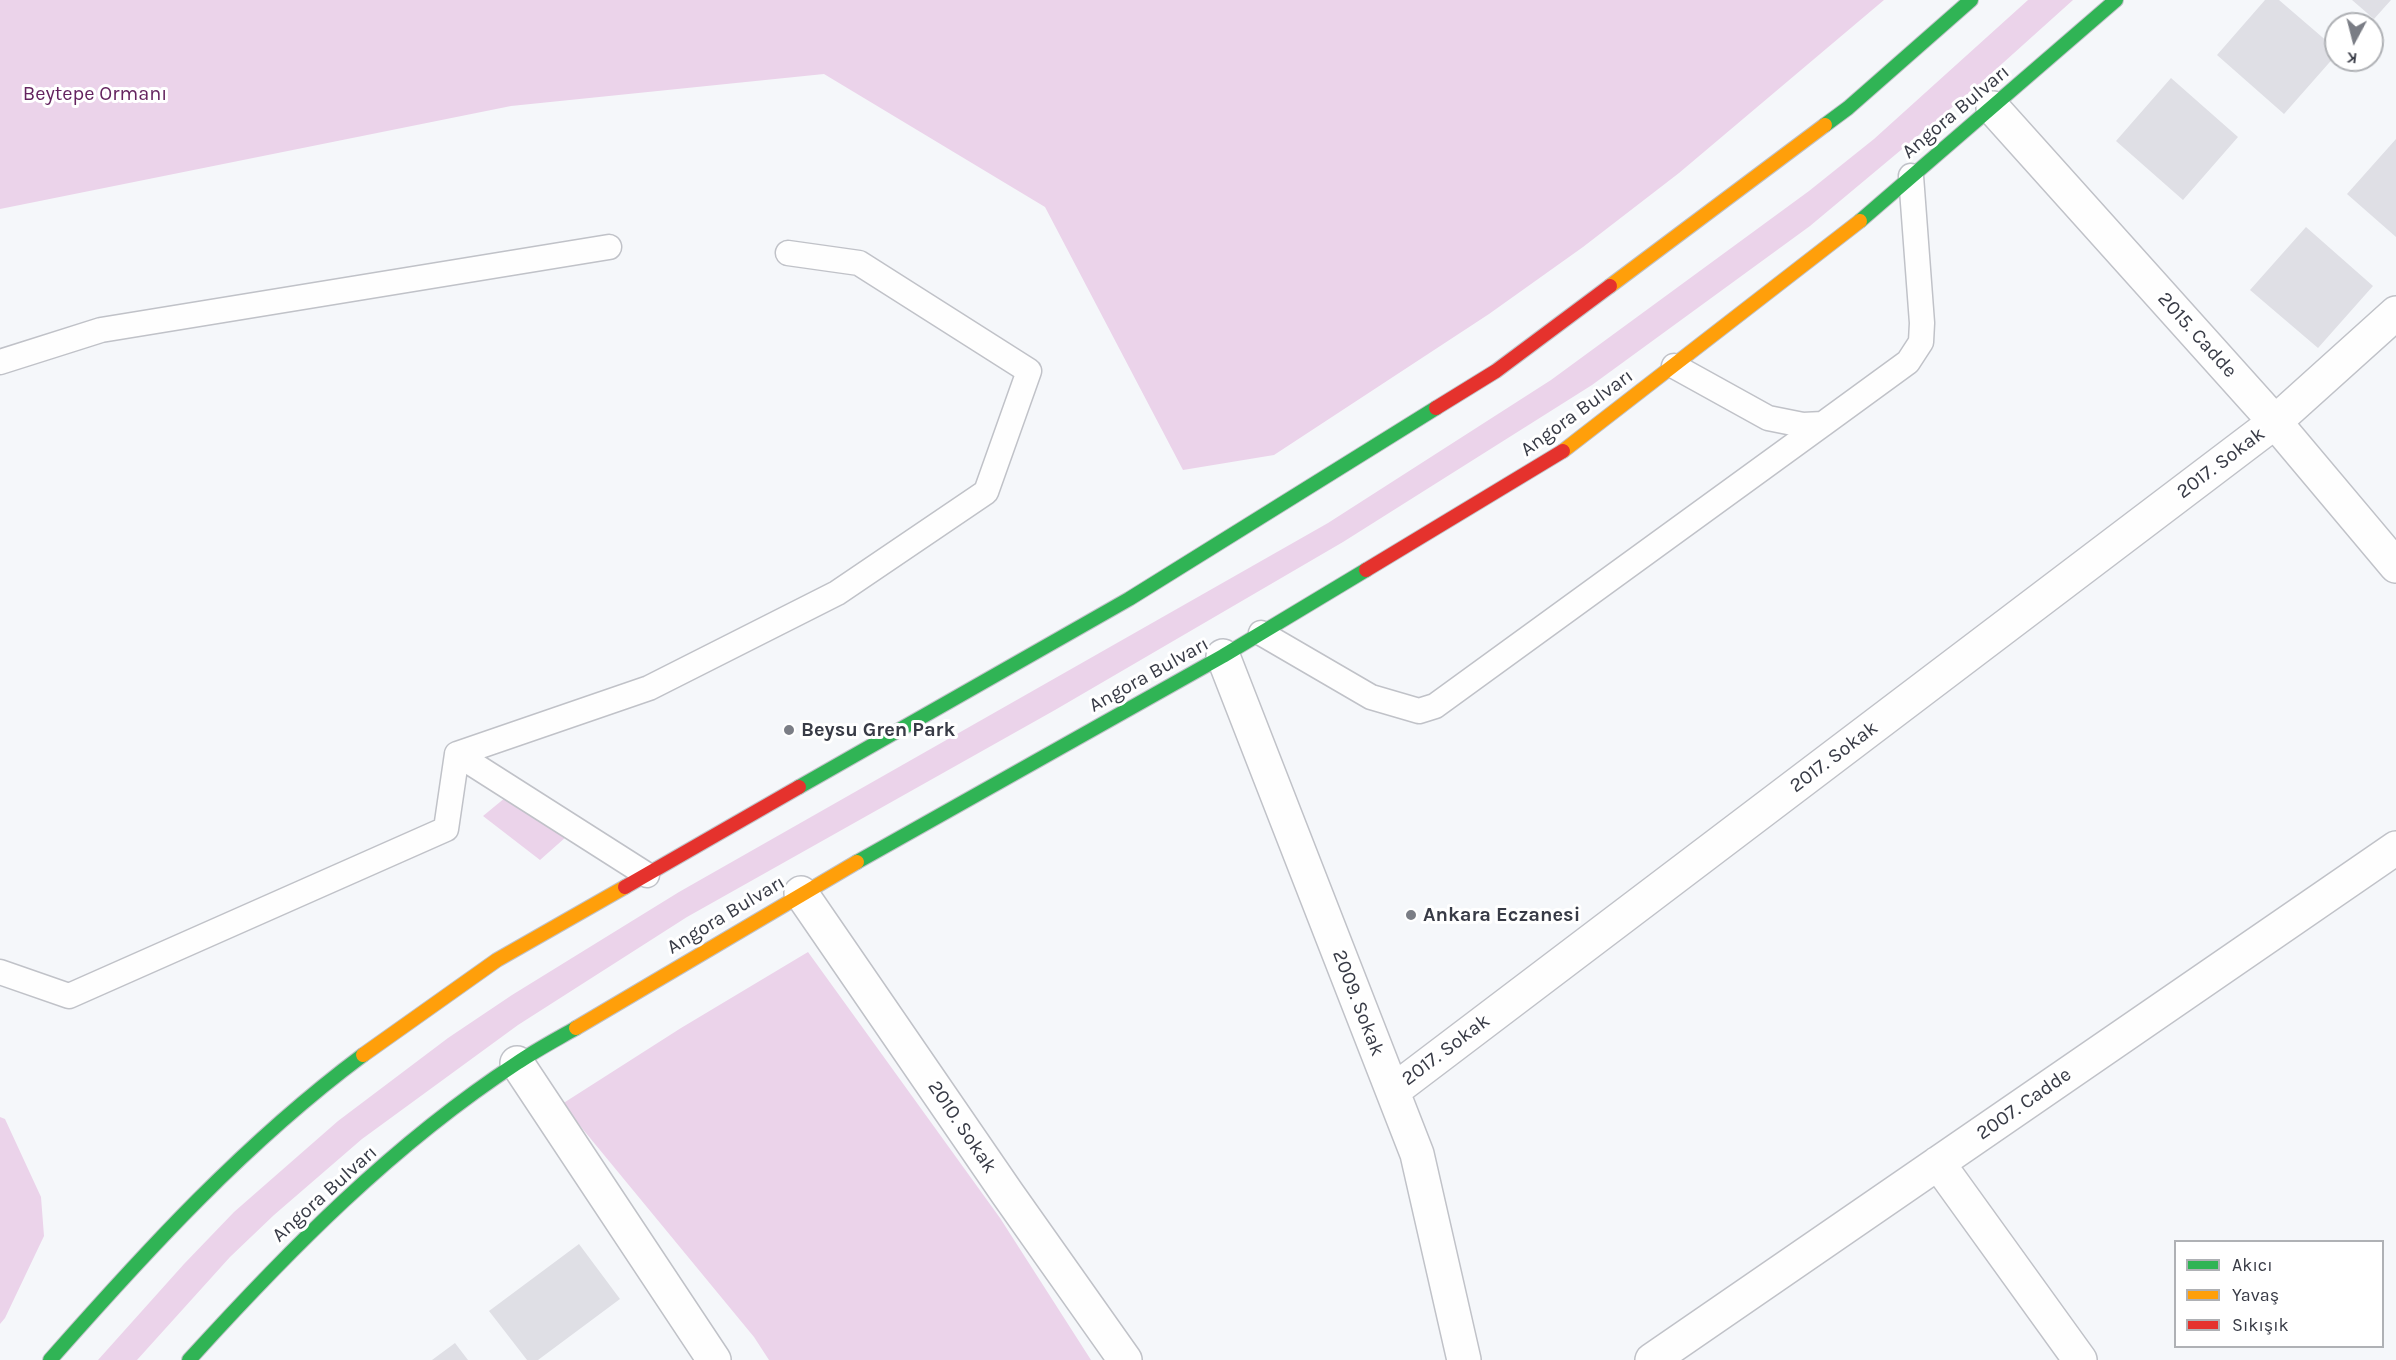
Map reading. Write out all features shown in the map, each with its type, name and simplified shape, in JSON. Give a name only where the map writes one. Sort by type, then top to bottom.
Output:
[{"type":"main road","points":[[50,1360],[101,1302],[223,1174],[280,1122],[410,1018],[497,960],[1129,599],[1496,371],[1848,108],[1971,0]]},
{"type":"main road","name":"Angora Bulvarı","points":[[189,1360],[290,1251],[362,1185],[456,1107],[517,1063],[801,893],[1223,656],[1570,447],[1853,227],[2116,0]]},
{"type":"street","name":"2015. Cadde","points":[[1993,108],[2275,422],[2396,566]]},
{"type":"street","name":"2017. Sokak","points":[[1393,1091],[2275,422],[2396,313]]},
{"type":"street","name":"2009. Sokak","points":[[1223,656],[1417,1154],[1464,1360]]},
{"type":"street","name":"2007. Cadde","points":[[1652,1360],[2396,848]]},
{"type":"street","name":"2010. Sokak","points":[[801,893],[1007,1194],[1125,1360]]},
{"type":"street","points":[[517,1063],[714,1360]]},
{"type":"street","points":[[1938,1163],[2080,1360]]},
{"type":"lane","points":[[1261,633],[1371,697],[1419,711],[1435,706],[1908,362],[1921,342],[1922,323],[1911,176]]},
{"type":"lane","points":[[0,362],[101,330],[609,247]]},
{"type":"lane","points":[[457,754],[650,688],[837,593],[986,492],[1029,371],[859,263],[788,254]]},
{"type":"lane","points":[[1674,366],[1768,418],[1803,425],[1823,424]]},
{"type":"lane","points":[[457,754],[647,875]]},
{"type":"lane","points":[[0,972],[69,996],[446,829],[457,754]]},
{"type":"green space","name":"Beytepe Ormanı","points":[[0,0],[1884,0],[1679,173],[1583,247],[1489,314],[1274,455],[1183,470],[1045,207],[824,74],[511,106],[0,209]]},
{"type":"green space","points":[[2028,0],[2073,0],[1974,89],[1810,226],[1592,385],[1343,542],[1055,710],[687,917],[518,1025],[362,1139],[274,1215],[230,1257],[137,1360],[98,1360],[234,1212],[338,1121],[448,1038],[512,995],[679,892],[1328,523],[1551,380],[1809,191],[1874,139]]},
{"type":"green space","points":[[517,788],[575,829],[540,860],[483,816]]},
{"type":"green space","points":[[808,952],[1000,1218],[1091,1360],[769,1360],[754,1337],[562,1104],[681,1028]]},
{"type":"green space","points":[[0,1117],[5,1119],[41,1197],[44,1236],[0,1324]]},
{"type":"building","points":[[2265,0],[2279,0],[2324,39],[2324,69],[2284,114],[2217,55]]},
{"type":"building","points":[[2352,0],[2391,0],[2380,12],[2366,12]]},
{"type":"building","points":[[2171,78],[2238,137],[2183,200],[2116,141]]},
{"type":"building","points":[[2396,139],[2396,237],[2347,194]]},
{"type":"building","points":[[2306,227],[2373,286],[2318,348],[2250,290]]},
{"type":"building","points":[[579,1244],[620,1299],[538,1360],[527,1360],[489,1311]]},
{"type":"building","points":[[455,1343],[468,1360],[432,1360]]},
{"type":"traffic: fast","points":[[1825,125],[1848,108],[1971,0]]},
{"type":"traffic: fast","points":[[1860,221],[2116,0]]},
{"type":"traffic: fast","points":[[799,787],[1129,599],[1436,408]]},
{"type":"traffic: fast","points":[[857,862],[1223,656],[1366,570]]},
{"type":"traffic: fast","points":[[189,1360],[304,1239],[385,1164],[471,1095],[524,1058],[576,1028]]},
{"type":"traffic: fast","points":[[50,1360],[123,1278],[199,1199],[278,1124],[363,1055]]},
{"type":"traffic: slow","points":[[1610,286],[1825,125]]},
{"type":"traffic: slow","points":[[1563,451],[1860,221]]},
{"type":"traffic: slow","points":[[576,1028],[857,862]]},
{"type":"traffic: slow","points":[[363,1055],[497,960],[625,887]]},
{"type":"traffic: jam","points":[[1436,408],[1496,371],[1610,286]]},
{"type":"traffic: jam","points":[[1366,570],[1563,451]]},
{"type":"traffic: jam","points":[[625,887],[799,787]]},
{"type":"place","name":"Beysu Gren Park","points":[[789,730]]},
{"type":"place","name":"Ankara Eczanesi","points":[[1411,915]]}]
